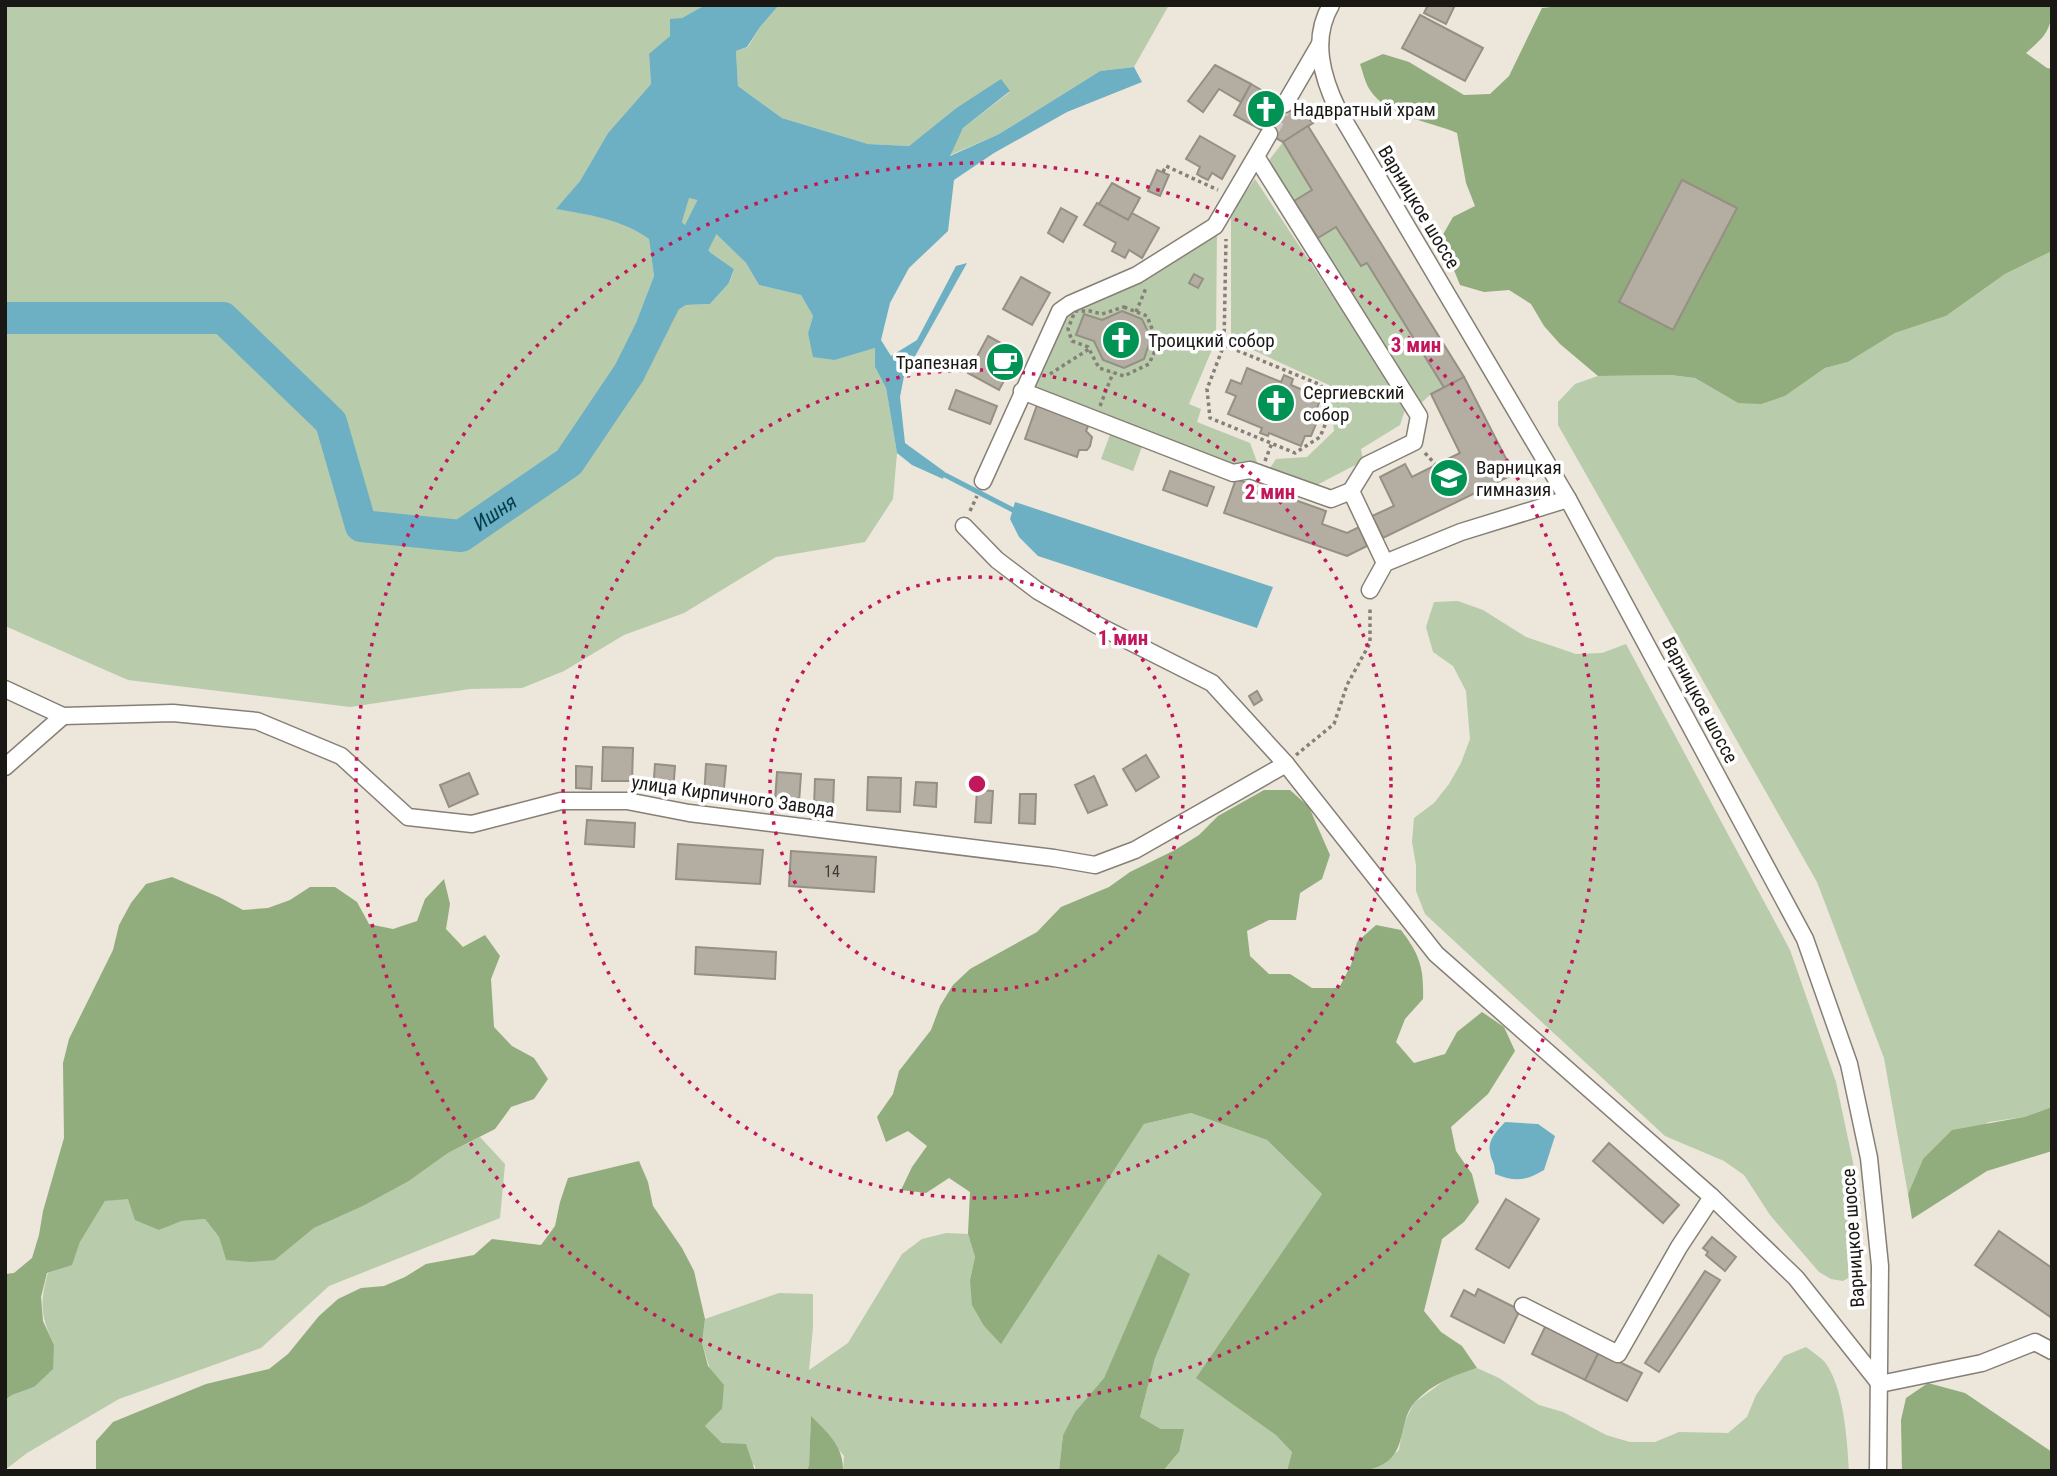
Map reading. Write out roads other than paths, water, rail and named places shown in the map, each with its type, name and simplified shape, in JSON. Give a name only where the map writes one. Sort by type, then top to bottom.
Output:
[{"type":"street","name":"Варницкое шоссе","points":[[1331,5],[1326,14],[1320,44],[1324,74],[1338,110],[1567,499],[1805,939],[1849,1064],[1868,1157],[1880,1266],[1878,1471]]},
{"type":"street","points":[[1285,104],[1320,44]]},
{"type":"street","points":[[983,481],[1060,312],[1070,304],[1137,275],[1215,226],[1269,134]]},
{"type":"street","points":[[1023,391],[1233,473],[1250,470],[1331,499],[1351,491],[1367,465],[1414,442],[1419,415],[1256,158]]},
{"type":"street","points":[[1351,491],[1385,563]]},
{"type":"street","points":[[1370,590],[1385,563],[1461,532],[1567,499]]},
{"type":"street","points":[[964,526],[997,560],[1038,591],[1097,625],[1212,683],[1286,764],[1436,954],[1712,1197],[1796,1278],[1880,1384],[1982,1363],[2035,1342],[2052,1351]]},
{"type":"street","points":[[5,689],[64,716],[5,767]]},
{"type":"street","name":"улица Кирпичного Завода","points":[[64,716],[173,713],[257,721],[341,756],[408,817],[472,824],[561,801],[627,801],[689,813],[1095,865],[1135,850],[1286,764]]},
{"type":"street","points":[[1523,1306],[1618,1354],[1679,1247],[1712,1197]]},
{"type":"water","points":[[705,5],[779,5],[747,47],[736,51],[738,86],[782,118],[868,144],[909,146],[955,109],[1001,79],[1010,91],[963,128],[950,156],[999,134],[1100,71],[1134,67],[1142,82],[1067,112],[994,153],[954,180],[948,231],[909,268],[890,303],[881,340],[891,356],[917,340],[956,266],[967,263],[904,376],[900,397],[905,443],[945,472],[943,479],[912,465],[897,453],[886,388],[875,367],[875,348],[835,360],[813,357],[808,333],[813,316],[801,295],[759,285],[746,263],[709,227],[700,212],[702,201],[689,198],[682,222],[711,253],[734,269],[729,283],[710,304],[686,305],[656,324],[640,340],[641,360],[629,373],[624,351],[636,331],[637,320],[654,276],[649,239],[616,222],[556,209],[580,181],[608,133],[651,84],[649,54],[670,36],[670,19],[682,18]]},
{"type":"water","points":[[1015,502],[1273,587],[1257,628],[1038,556],[1019,537],[1010,519]]},
{"type":"water","points":[[1505,1122],[1538,1124],[1555,1136],[1544,1170],[1520,1179],[1495,1174],[1489,1148],[1494,1135]]},
{"type":"waterway","name":"Ишня","points":[[5,318],[223,318],[331,422],[361,526],[461,536],[569,462],[629,373],[724,183]]},
{"type":"waterway","points":[[945,475],[1013,510]]},
{"type":"tunnel","points":[[1269,134],[1285,104]]},
{"type":"place","name":"Надвратный храм","points":[[1266,109]]},
{"type":"place","name":"Троицкий собор","points":[[1121,340]]},
{"type":"place","name":"Трапезная","points":[[1005,362]]},
{"type":"place","name":"Сергиевский собор","points":[[1276,403]]},
{"type":"place","name":"Варницкая гимназия","points":[[1449,478]]}]
